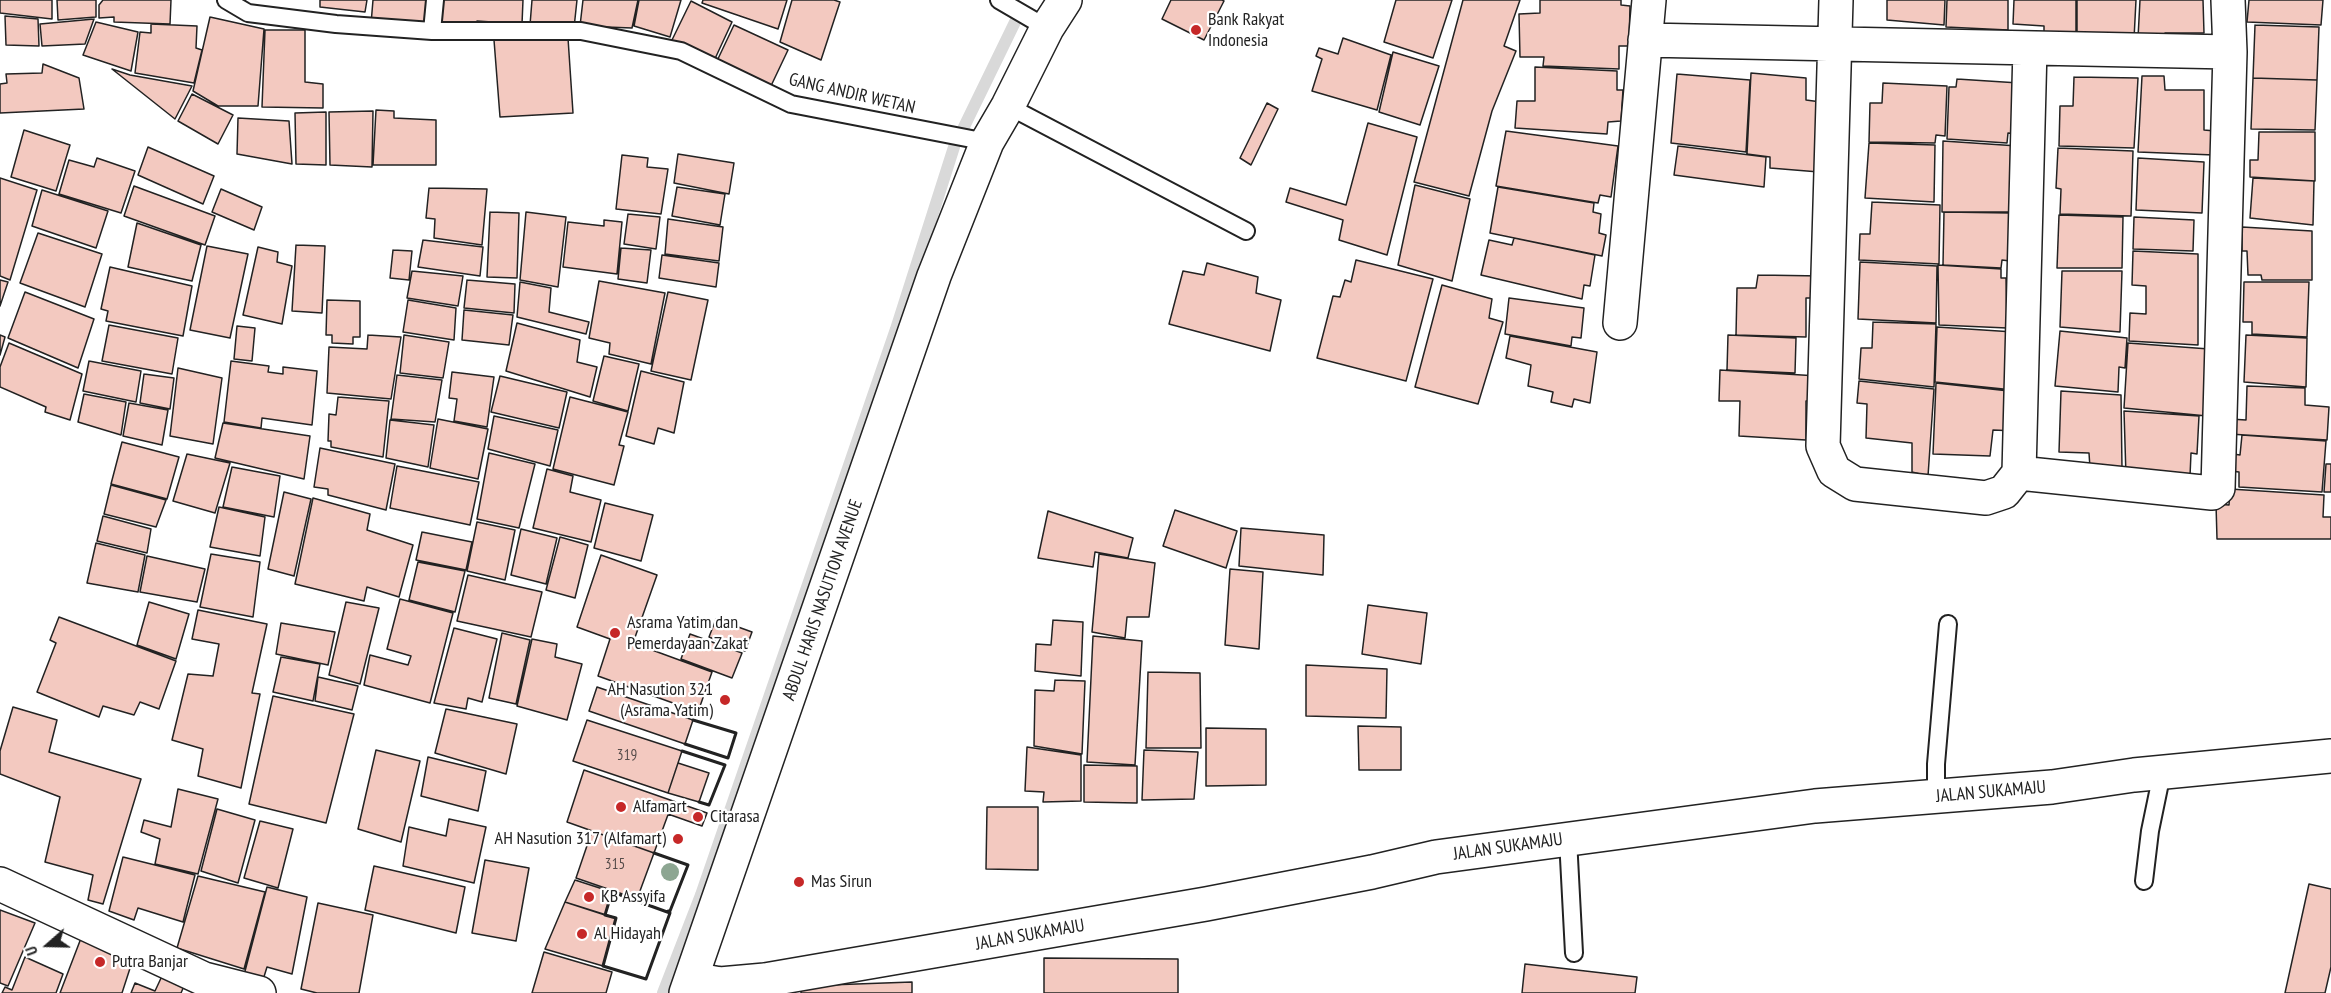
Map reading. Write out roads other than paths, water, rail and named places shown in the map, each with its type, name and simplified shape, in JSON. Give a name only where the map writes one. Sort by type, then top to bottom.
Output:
[{"type":"main road","name":"ABDUL HARIS NASUTION AVENUE","points":[[689,986],[934,276],[982,155],[1047,27],[1065,0]]},
{"type":"main road","points":[[1620,323],[1649,0]]},
{"type":"main road","points":[[1836,0],[1823,446],[1834,471],[1855,484],[1986,498],[2004,492],[2019,473],[2030,48]]},
{"type":"main road","points":[[2019,473],[2212,493],[2218,488],[2229,52],[2228,0]]},
{"type":"main road","points":[[1646,40],[2229,52]]},
{"type":"main road","name":"JALAN SUKAMAJU","points":[[689,986],[765,980],[1206,904],[1372,872],[1436,856],[1815,806],[2052,787],[2331,756]]},
{"type":"main road","points":[[0,884],[204,979],[259,993]]},
{"type":"lane","name":"GANG ANDIR WETAN","points":[[226,0],[248,13],[336,24],[432,31],[581,31],[681,51],[791,104],[982,155]]},
{"type":"lane","points":[[432,31],[435,0]]},
{"type":"lane","points":[[999,0],[1047,27]]},
{"type":"lane","points":[[1008,106],[1246,231]]},
{"type":"lane","points":[[1936,797],[1936,764],[1948,624]]},
{"type":"lane","points":[[2144,881],[2162,773]]},
{"type":"lane","points":[[1568,839],[1574,953]]},
{"type":"waterway","points":[[962,131],[1016,20]]},
{"type":"waterway","points":[[663,993],[701,895],[896,329],[954,147]]},
{"type":"place","name":"Bank Rakyat Indonesia","points":[[1196,30]]},
{"type":"place","name":"Asrama Yatim dan Pemerdayaan Zakat","points":[[615,633]]},
{"type":"place","name":"AH Nasution 321 (Asrama Yatim)","points":[[725,700]]},
{"type":"place","name":"Alfamart","points":[[621,807]]},
{"type":"place","name":"Citarasa","points":[[698,817]]},
{"type":"place","name":"AH Nasution 317 (Alfamart)","points":[[678,839]]},
{"type":"place","name":"Mas Sirun","points":[[799,882]]},
{"type":"place","name":"KB Assyifa","points":[[589,897]]},
{"type":"place","name":"Al Hidayah","points":[[582,934]]},
{"type":"place","name":"Putra Banjar","points":[[100,962]]}]
